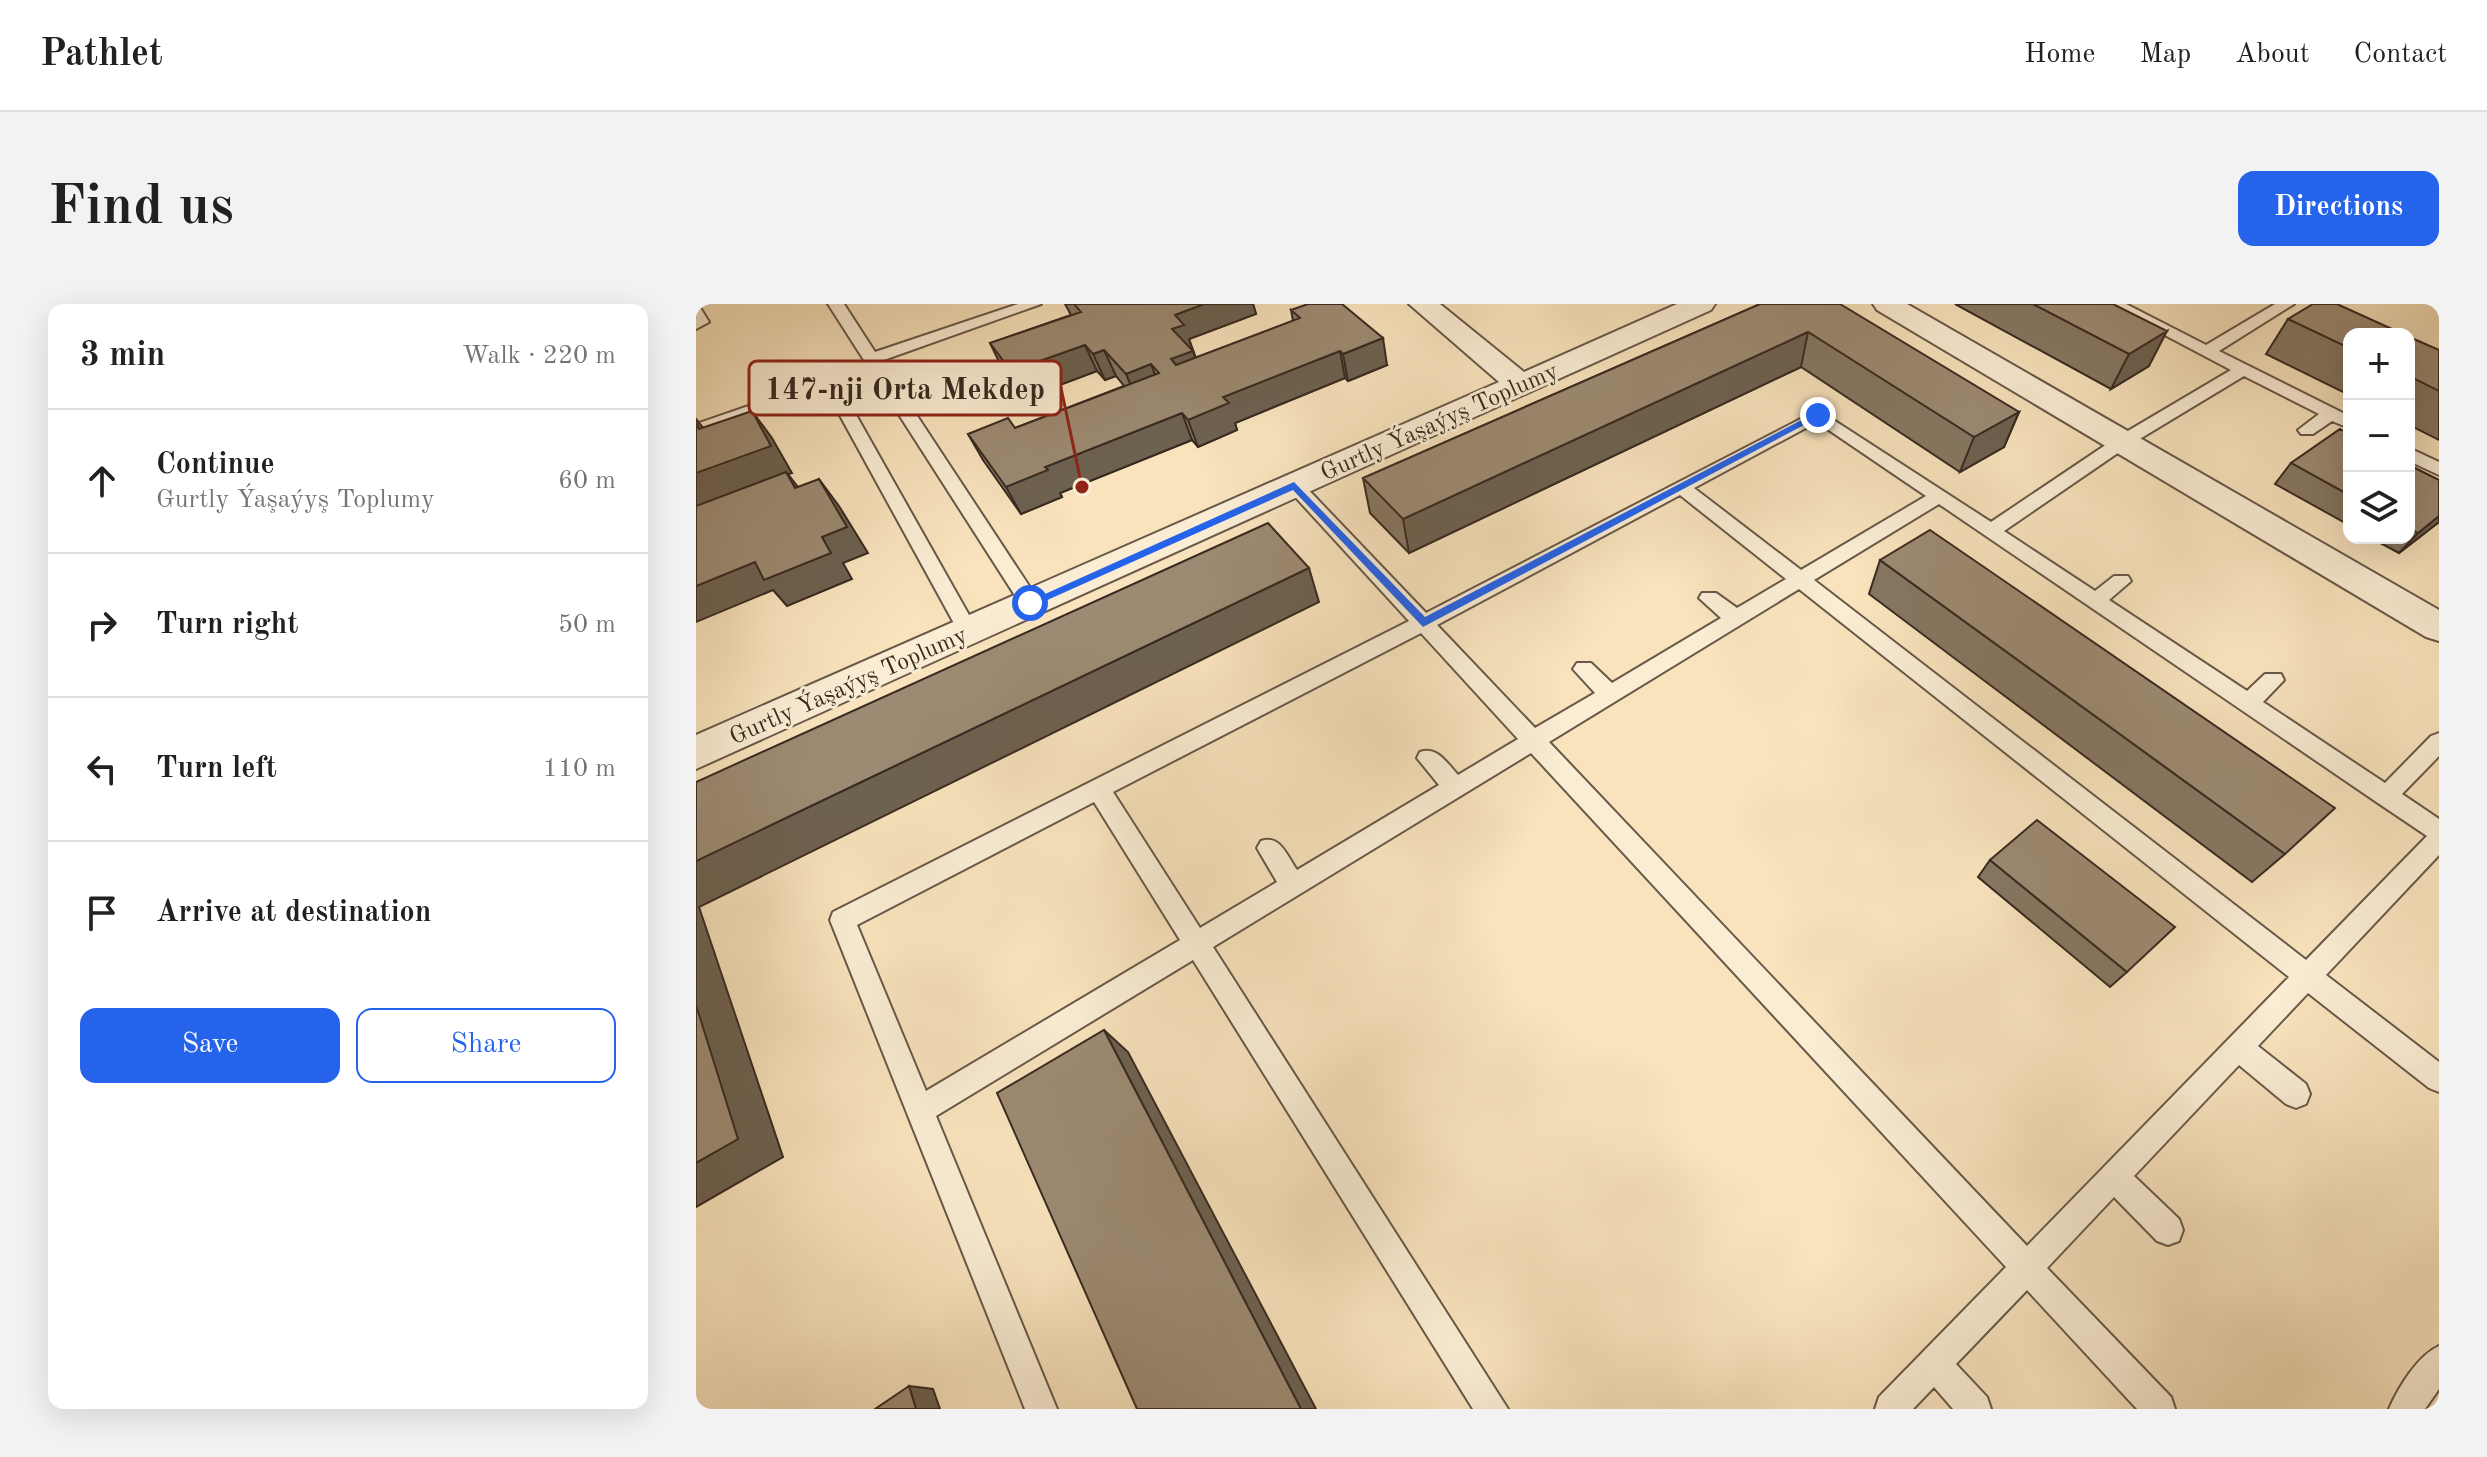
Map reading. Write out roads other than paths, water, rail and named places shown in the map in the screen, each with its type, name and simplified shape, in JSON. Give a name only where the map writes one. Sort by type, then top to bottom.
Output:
[{"type":"street","points":[[1423,304],[1520,384]]},
{"type":"street","name":"Gurtly Ýaşaýyş Toplumy","points":[[696,753],[1701,304]]},
{"type":"street","points":[[1887,304],[2439,627]]},
{"type":"lane","points":[[836,304],[1030,603]]},
{"type":"lane","points":[[871,359],[1033,304]]},
{"type":"lane","points":[[2114,304],[2343,420]]},
{"type":"lane","points":[[2207,351],[2286,304]]},
{"type":"lane","points":[[696,312],[701,322],[696,324]]},
{"type":"lane","points":[[1991,531],[2122,442],[2243,370]]},
{"type":"lane","points":[[696,430],[830,383],[968,631]]},
{"type":"lane","points":[[2307,430],[2331,414]]},
{"type":"lane","points":[[1041,1409],[842,920],[1423,623],[1818,415],[2439,831]]},
{"type":"lane","points":[[2415,457],[2439,469]]},
{"type":"lane","points":[[1294,485],[2159,1409]]},
{"type":"lane","points":[[1683,488],[2439,1079]]},
{"type":"lane","points":[[919,1111],[1612,696],[1939,496]]},
{"type":"lane","points":[[2095,601],[2121,581]]},
{"type":"lane","points":[[1709,598],[1738,620]]},
{"type":"lane","points":[[1584,669],[1612,696]]},
{"type":"lane","points":[[2248,703],[2273,680]]},
{"type":"lane","points":[[2386,796],[2439,742]]},
{"type":"lane","points":[[1428,758],[1457,789]]},
{"type":"lane","points":[[1098,789],[1492,1409]]},
{"type":"lane","points":[[1891,1409],[2439,839]]},
{"type":"lane","points":[[1269,848],[1294,887]]},
{"type":"lane","points":[[2239,1048],[2296,1094]]},
{"type":"lane","points":[[2115,1178],[2168,1230]]},
{"type":"lane","points":[[2405,1409],[2439,1362]]},
{"type":"lane","points":[[1935,1364],[1975,1409]]},
{"type":"place","name":"147-nji Orta Mekdep","points":[[1082,487]]}]
